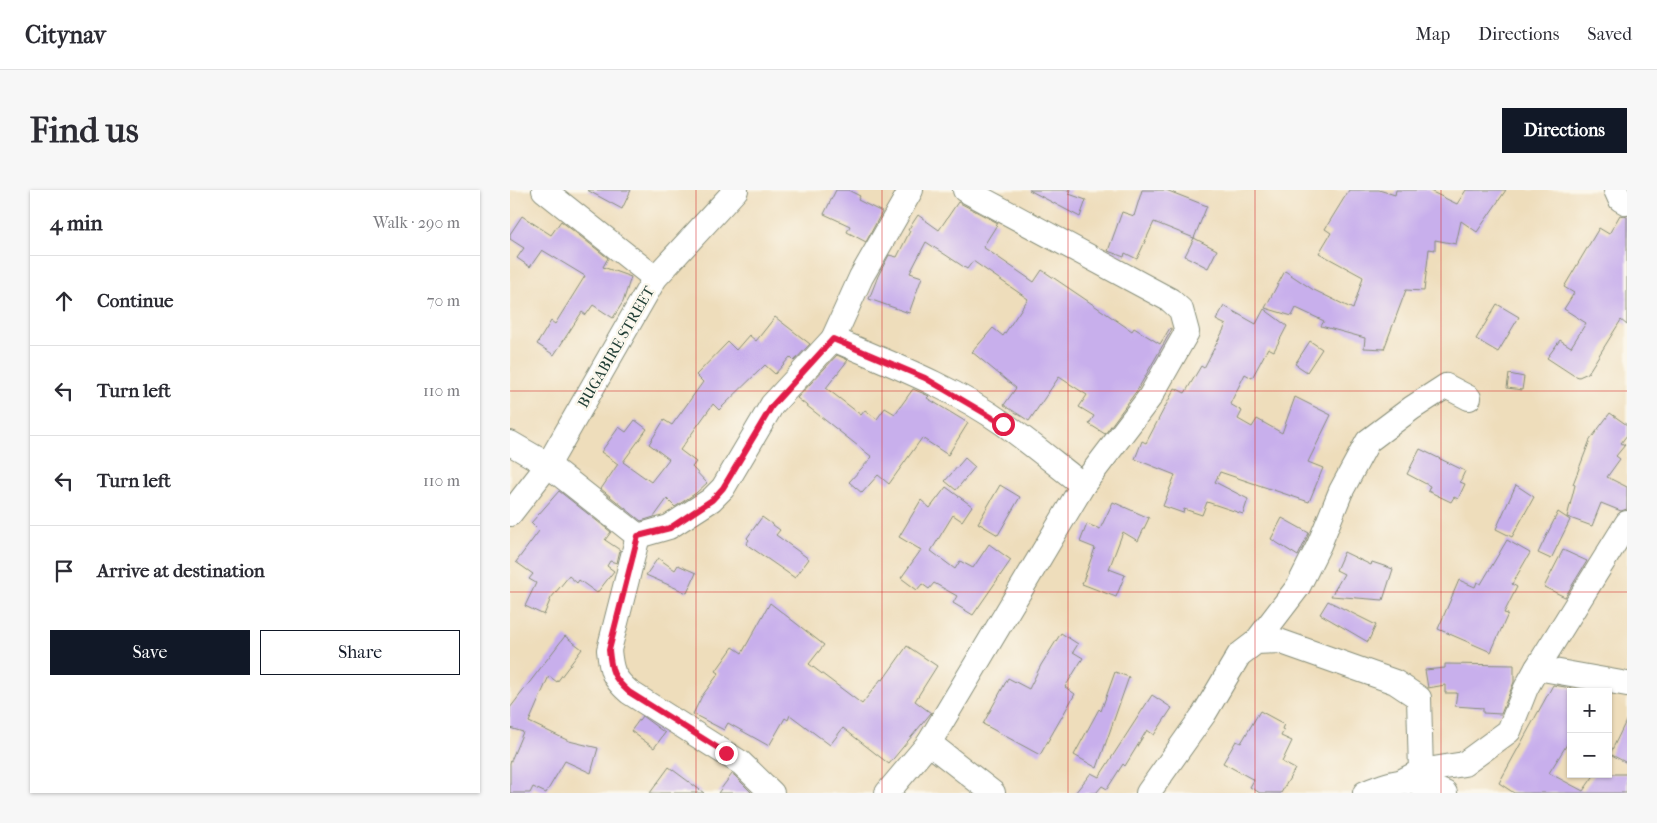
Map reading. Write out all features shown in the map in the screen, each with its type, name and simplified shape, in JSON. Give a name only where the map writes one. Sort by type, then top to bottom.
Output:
[{"type":"street","points":[[544,190],[655,278]]},
{"type":"street","name":"BUGABIRE STREET","points":[[510,514],[548,465],[655,278],[736,190]]},
{"type":"street","points":[[638,536],[670,528],[712,500],[723,488],[772,406],[833,339],[861,277],[911,190]]},
{"type":"street","points":[[887,793],[929,743],[1083,485],[1150,397],[1187,332],[1181,310],[1170,300],[965,190]]},
{"type":"street","points":[[1616,190],[1620,199],[1627,203]]},
{"type":"street","points":[[833,339],[925,378],[968,402],[1003,424],[1083,485]]},
{"type":"street","points":[[1148,793],[1204,714],[1239,655],[1256,642],[1298,587],[1319,545],[1341,491],[1368,441],[1412,408],[1446,386],[1469,398]]},
{"type":"street","points":[[510,443],[548,465],[638,536]]},
{"type":"street","points":[[1365,793],[1412,775],[1464,764],[1509,731],[1526,688],[1537,668],[1627,523]]},
{"type":"street","points":[[638,536],[609,650],[611,666],[616,681],[629,692],[741,764],[772,793]]},
{"type":"street","points":[[1256,642],[1279,642],[1395,682],[1419,698],[1412,775]]},
{"type":"street","points":[[1537,668],[1627,684]]},
{"type":"street","points":[[929,743],[993,793]]},
{"type":"street","points":[[1412,775],[1424,784],[1445,793]]},
{"type":"building","points":[[587,190],[631,190],[622,209]]},
{"type":"building","points":[[836,190],[848,190],[860,196],[858,200],[882,212],[866,242],[847,232],[850,226],[824,214]]},
{"type":"building","points":[[1029,190],[1071,190],[1069,194],[1086,200],[1080,217]]},
{"type":"building","points":[[1142,190],[1166,190],[1207,206],[1194,238],[1154,222],[1137,259],[1125,253],[1124,257],[1108,251],[1122,212],[1134,216]]},
{"type":"building","points":[[1349,190],[1379,190],[1395,195],[1396,190],[1428,190],[1457,204],[1466,190],[1506,190],[1477,232],[1461,221],[1456,244],[1435,240],[1435,250],[1429,249],[1424,291],[1406,290],[1384,349],[1364,348],[1365,338],[1321,326],[1324,321],[1296,308],[1292,316],[1265,308],[1285,271],[1312,289],[1353,309],[1363,277],[1319,253],[1331,233],[1325,229]]},
{"type":"building","points":[[958,202],[998,223],[983,247],[1034,282],[1042,270],[1132,331],[1134,328],[1160,344],[1170,328],[1172,329],[1138,389],[1105,434],[1089,424],[1094,416],[1079,407],[1087,395],[1059,377],[1029,421],[1004,405],[1016,388],[972,352],[993,328],[1003,336],[1028,299],[973,261],[967,269],[926,242],[910,273],[922,277],[909,313],[869,299],[889,255],[897,257],[910,231],[908,230],[918,215],[939,230]]},
{"type":"building","points":[[1620,215],[1627,217],[1627,325],[1621,320],[1588,373],[1579,377],[1547,358],[1560,340],[1571,347],[1586,323],[1564,309],[1574,293],[1564,287],[1599,228],[1609,234]]},
{"type":"building","points":[[522,216],[551,235],[561,221],[608,258],[603,267],[631,277],[623,302],[613,318],[593,305],[586,315],[582,312],[554,355],[537,344],[551,321],[555,324],[585,276],[542,250],[530,267],[517,258],[524,248],[510,239],[510,234]]},
{"type":"building","points":[[1194,238],[1217,250],[1208,268],[1185,256]]},
{"type":"building","points":[[1497,304],[1519,317],[1498,352],[1476,339]]},
{"type":"building","points":[[1224,306],[1256,324],[1264,309],[1287,326],[1274,351],[1268,348],[1252,378],[1245,374],[1230,404],[1242,411],[1238,419],[1252,427],[1257,419],[1282,433],[1295,397],[1331,415],[1308,462],[1323,468],[1309,502],[1220,472],[1215,482],[1248,499],[1243,514],[1207,502],[1202,515],[1184,509],[1183,513],[1163,506],[1175,475],[1135,459],[1142,441],[1146,443],[1175,388],[1185,393],[1201,366],[1204,368],[1226,325],[1216,320]]},
{"type":"building","points":[[775,317],[810,344],[794,361],[790,357],[775,374],[765,365],[719,410],[713,404],[680,450],[696,462],[692,467],[707,483],[675,507],[667,499],[654,517],[641,521],[601,489],[618,464],[601,452],[619,427],[626,432],[635,420],[647,429],[623,462],[651,482],[669,459],[649,444],[664,420],[672,425],[703,382],[696,375],[728,342],[736,350],[749,335],[756,341]]},
{"type":"building","points":[[1310,341],[1322,349],[1307,372],[1295,364]]},
{"type":"building","points":[[837,355],[848,360],[826,388],[861,415],[865,410],[877,419],[885,408],[895,414],[913,389],[929,396],[927,398],[968,423],[948,455],[922,438],[889,484],[878,475],[862,493],[849,482],[872,457],[797,398]]},
{"type":"building","points":[[1509,374],[1524,377],[1522,390],[1507,388]]},
{"type":"building","points":[[1610,413],[1627,425],[1627,435],[1621,443],[1625,445],[1616,456],[1620,459],[1607,477],[1627,487],[1627,509],[1621,511],[1601,503],[1592,526],[1567,517],[1575,485],[1573,484],[1590,440]]},
{"type":"building","points":[[1420,449],[1465,471],[1460,482],[1465,484],[1458,499],[1454,497],[1451,502],[1428,491],[1430,486],[1407,474]]},
{"type":"building","points":[[965,458],[975,467],[956,490],[945,481]]},
{"type":"building","points":[[1000,485],[1020,497],[998,535],[978,523]]},
{"type":"building","points":[[1516,485],[1534,497],[1512,537],[1496,529]]},
{"type":"building","points":[[946,487],[972,506],[962,521],[953,515],[931,551],[955,569],[960,561],[973,568],[989,544],[1011,560],[973,615],[953,603],[957,596],[934,583],[929,589],[922,584],[917,590],[901,578],[921,550],[899,537],[921,500],[930,508]]},
{"type":"building","points":[[559,491],[611,532],[605,540],[620,550],[617,563],[610,561],[607,566],[614,571],[597,593],[579,580],[577,583],[569,576],[551,598],[544,615],[525,606],[536,583],[529,579],[533,574],[516,562],[539,531],[531,523]]},
{"type":"building","points":[[1113,502],[1149,518],[1138,541],[1123,532],[1109,569],[1125,575],[1116,597],[1082,584],[1095,548],[1080,542],[1087,524],[1100,529]]},
{"type":"building","points":[[1558,512],[1570,520],[1551,559],[1538,553]]},
{"type":"building","points":[[762,517],[780,530],[776,535],[809,559],[795,578],[746,544],[749,540],[747,538]]},
{"type":"building","points":[[1282,518],[1309,533],[1298,556],[1271,539]]},
{"type":"building","points":[[1507,540],[1530,553],[1512,584],[1517,587],[1504,613],[1508,614],[1491,652],[1438,629],[1459,580],[1475,587],[1477,582],[1481,584]]},
{"type":"building","points":[[1563,550],[1587,561],[1565,597],[1544,587]]},
{"type":"building","points":[[1344,552],[1371,565],[1372,562],[1393,569],[1383,600],[1331,596],[1344,574],[1336,570]]},
{"type":"building","points":[[658,558],[675,570],[678,565],[696,573],[687,593],[646,575]]},
{"type":"building","points":[[1328,601],[1376,625],[1368,642],[1320,614]]},
{"type":"building","points":[[770,603],[824,645],[809,664],[862,704],[881,679],[883,680],[907,646],[937,666],[915,701],[931,713],[889,764],[843,728],[830,745],[790,715],[788,720],[785,718],[769,746],[728,723],[724,730],[693,714],[702,696],[719,673],[716,671],[733,647],[742,653]]},
{"type":"building","points":[[1061,633],[1078,644],[1073,652],[1083,658],[1065,687],[1075,694],[1040,755],[983,724],[1008,678],[1029,689]]},
{"type":"building","points":[[565,636],[582,649],[557,682],[549,676],[529,722],[569,741],[598,748],[591,773],[565,761],[546,793],[533,787],[530,793],[510,793],[510,763],[523,732],[510,728],[510,708]]},
{"type":"building","points":[[1445,664],[1514,665],[1514,682],[1501,714],[1483,713],[1483,708],[1455,706],[1457,693],[1445,693],[1445,685],[1428,688],[1425,670],[1445,668]]},
{"type":"building","points":[[1115,672],[1129,677],[1097,768],[1074,755],[1099,709],[1101,711]]},
{"type":"building","points":[[1553,685],[1571,688],[1567,688],[1567,744],[1549,773],[1583,791],[1592,778],[1612,778],[1612,774],[1627,774],[1627,793],[1514,793],[1499,783]]},
{"type":"building","points":[[1152,695],[1172,708],[1154,735],[1147,730],[1125,766],[1123,764],[1107,789],[1102,786],[1096,793],[1075,793],[1091,773],[1099,777]]},
{"type":"building","points":[[1260,711],[1284,724],[1281,736],[1292,741],[1282,762],[1295,769],[1281,793],[1260,793],[1250,787],[1254,780],[1223,763],[1236,741],[1241,743]]},
{"type":"building","points":[[642,716],[665,733],[654,748],[631,731]]},
{"type":"building","points":[[1627,719],[1627,763],[1612,755],[1612,750]]},
{"type":"building","points":[[669,767],[704,793],[650,793]]},
{"type":"building","points":[[732,774],[734,775],[752,793],[718,793]]},
{"type":"route","points":[[726,753],[629,692],[616,681],[611,666],[609,650],[638,536],[670,528],[712,500],[723,488],[772,406],[790,383],[833,339],[925,378],[1003,424]]}]
